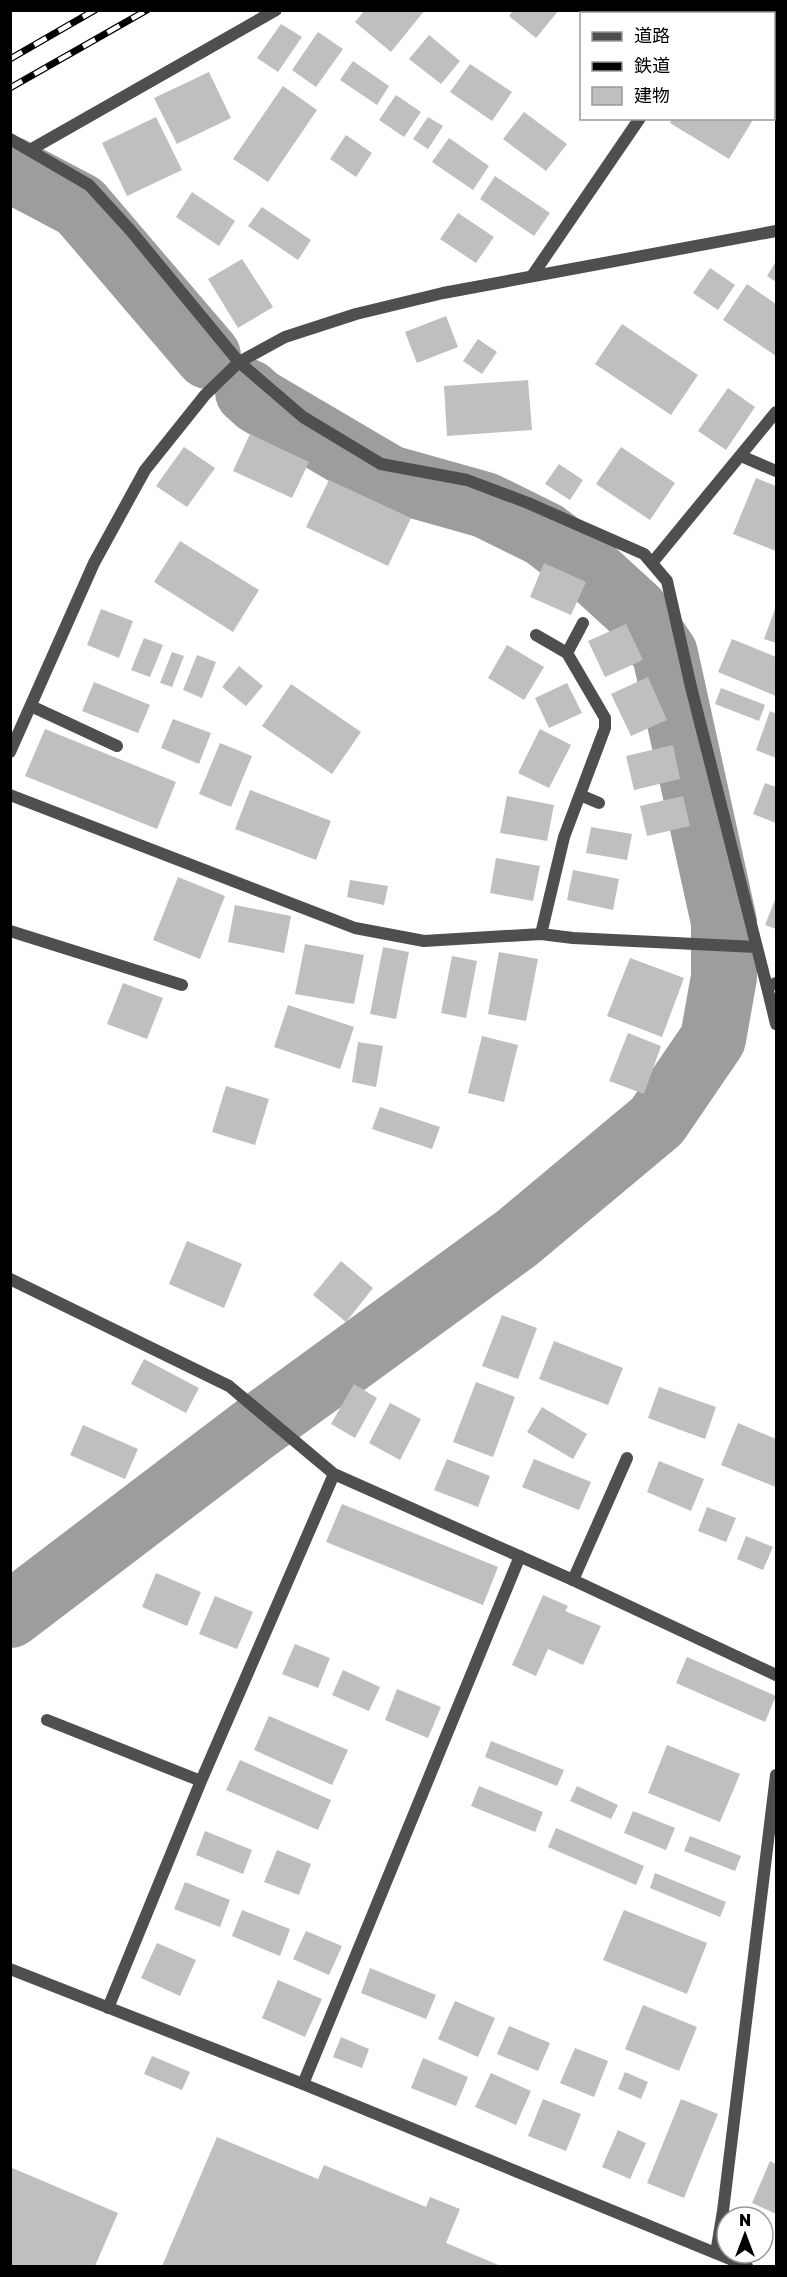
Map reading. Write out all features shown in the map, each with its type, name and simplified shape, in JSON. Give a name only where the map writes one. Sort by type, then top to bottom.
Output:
[{"type":"street","points":[[30,150],[276,10]]},
{"type":"street","points":[[532,276],[639,120]]},
{"type":"street","points":[[10,140],[89,186],[131,231],[239,362],[303,417],[381,464],[467,480],[528,503],[644,554],[668,581],[691,687],[756,947],[772,985],[777,1024]]},
{"type":"street","points":[[10,752],[94,563],[145,470],[205,395],[239,362],[285,337],[356,315],[443,293],[777,231]]},
{"type":"street","points":[[652,563],[777,412]]},
{"type":"street","points":[[741,456],[777,471]]},
{"type":"street","points":[[567,653],[583,623]]},
{"type":"street","points":[[536,635],[567,653],[605,718],[605,728],[564,837],[541,934]]},
{"type":"street","points":[[31,706],[117,746]]},
{"type":"street","points":[[10,795],[355,928],[424,941],[541,934],[573,938],[756,947]]},
{"type":"street","points":[[580,795],[599,803]]},
{"type":"street","points":[[10,931],[182,985]]},
{"type":"street","points":[[10,1279],[230,1386],[334,1474],[573,1580],[777,1675]]},
{"type":"street","points":[[573,1580],[627,1458]]},
{"type":"street","points":[[108,2008],[201,1781],[334,1474]]},
{"type":"street","points":[[303,2084],[520,1556]]},
{"type":"street","points":[[47,1720],[201,1781]]},
{"type":"street","points":[[724,2205],[777,1775]]},
{"type":"street","points":[[10,1969],[303,2084],[715,2253]]},
{"type":"building","points":[[365,10],[425,10],[391,52],[355,22]]},
{"type":"building","points":[[513,10],[559,10],[536,38],[509,16]]},
{"type":"building","points":[[281,24],[302,37],[278,72],[257,58]]},
{"type":"building","points":[[318,32],[343,49],[316,87],[292,70]]},
{"type":"building","points":[[429,35],[460,61],[441,84],[409,59]]},
{"type":"building","points":[[353,61],[389,86],[377,105],[340,80]]},
{"type":"building","points":[[470,64],[512,92],[492,121],[450,92]]},
{"type":"building","points":[[209,72],[231,118],[177,144],[154,98]]},
{"type":"building","points":[[775,73],[776,74],[775,111]]},
{"type":"building","points":[[283,86],[317,110],[268,182],[233,159]]},
{"type":"building","points":[[396,95],[421,112],[404,137],[379,120]]},
{"type":"building","points":[[524,112],[567,144],[546,171],[503,139]]},
{"type":"building","points":[[156,117],[182,170],[127,196],[102,143]]},
{"type":"building","points":[[428,117],[443,126],[428,149],[413,139]]},
{"type":"building","points":[[672,120],[753,120],[729,159],[670,123]]},
{"type":"building","points":[[346,135],[372,153],[356,177],[330,159]]},
{"type":"building","points":[[449,138],[489,166],[473,190],[432,162]]},
{"type":"building","points":[[495,176],[550,213],[534,236],[480,199]]},
{"type":"building","points":[[192,192],[235,221],[219,246],[176,217]]},
{"type":"building","points":[[262,207],[311,240],[298,260],[248,226]]},
{"type":"building","points":[[458,213],[494,237],[476,263],[440,239]]},
{"type":"building","points":[[242,259],[273,307],[238,328],[208,279]]},
{"type":"building","points":[[776,261],[776,282],[767,276]]},
{"type":"building","points":[[710,268],[735,285],[718,310],[693,293]]},
{"type":"building","points":[[747,284],[776,304],[776,356],[723,320]]},
{"type":"building","points":[[446,316],[458,347],[417,363],[405,332]]},
{"type":"building","points":[[622,324],[698,375],[671,415],[595,364]]},
{"type":"building","points":[[478,339],[497,352],[482,374],[463,361]]},
{"type":"building","points":[[528,380],[532,430],[447,436],[444,386]]},
{"type":"building","points":[[728,388],[755,407],[726,450],[698,431]]},
{"type":"building","points":[[250,434],[309,462],[292,498],[233,471]]},
{"type":"building","points":[[184,447],[215,468],[187,507],[156,486]]},
{"type":"building","points":[[621,447],[675,483],[650,520],[596,484]]},
{"type":"building","points":[[559,464],[583,480],[570,500],[545,484]]},
{"type":"building","points":[[756,478],[776,486],[776,551],[733,534]]},
{"type":"building","points":[[329,480],[411,518],[388,566],[306,527]]},
{"type":"building","points":[[180,541],[259,590],[233,632],[154,582]]},
{"type":"building","points":[[544,563],[586,582],[571,615],[530,597]]},
{"type":"building","points":[[776,606],[776,643],[764,639]]},
{"type":"building","points":[[101,609],[133,621],[119,658],[87,645]]},
{"type":"building","points":[[626,624],[643,660],[605,677],[588,641]]},
{"type":"building","points":[[144,638],[163,645],[150,677],[131,670]]},
{"type":"building","points":[[732,639],[776,657],[776,696],[718,672]]},
{"type":"building","points":[[507,645],[544,667],[524,700],[488,678]]},
{"type":"building","points":[[172,652],[184,656],[172,687],[160,683]]},
{"type":"building","points":[[197,655],[216,662],[202,698],[183,690]]},
{"type":"building","points":[[239,666],[263,686],[246,706],[222,687]]},
{"type":"building","points":[[648,677],[667,720],[631,736],[611,694]]},
{"type":"building","points":[[94,682],[150,705],[138,733],[82,711]]},
{"type":"building","points":[[567,683],[582,713],[549,728],[535,698]]},
{"type":"building","points":[[291,684],[361,732],[332,774],[262,726]]},
{"type":"building","points":[[721,688],[765,705],[759,721],[715,704]]},
{"type":"building","points":[[770,711],[776,714],[776,758],[756,750]]},
{"type":"building","points":[[173,719],[211,733],[199,764],[161,748]]},
{"type":"building","points":[[45,729],[176,782],[157,829],[25,776]]},
{"type":"building","points":[[540,729],[571,745],[549,788],[518,773]]},
{"type":"building","points":[[220,743],[252,756],[231,807],[199,794]]},
{"type":"building","points":[[673,745],[680,779],[634,790],[626,756]]},
{"type":"building","points":[[765,783],[776,787],[776,823],[753,814]]},
{"type":"building","points":[[250,790],[331,821],[316,860],[235,829]]},
{"type":"building","points":[[507,796],[554,805],[547,841],[500,833]]},
{"type":"building","points":[[683,796],[690,826],[647,836],[640,806]]},
{"type":"building","points":[[591,827],[632,834],[627,860],[586,853]]},
{"type":"building","points":[[496,858],[540,866],[533,901],[490,893]]},
{"type":"building","points":[[573,870],[619,879],[613,910],[567,900]]},
{"type":"building","points":[[178,877],[225,896],[200,959],[153,940]]},
{"type":"building","points":[[350,880],[388,886],[384,905],[347,897]]},
{"type":"building","points":[[776,897],[776,929],[765,925]]},
{"type":"building","points":[[235,905],[291,916],[284,953],[228,942]]},
{"type":"building","points":[[305,944],[364,955],[354,1004],[295,994]]},
{"type":"building","points":[[383,947],[409,952],[396,1019],[370,1014]]},
{"type":"building","points":[[499,952],[538,959],[526,1021],[488,1014]]},
{"type":"building","points":[[452,956],[477,961],[466,1018],[441,1013]]},
{"type":"building","points":[[630,958],[684,978],[662,1037],[607,1016]]},
{"type":"building","points":[[123,983],[163,998],[147,1039],[107,1024]]},
{"type":"building","points":[[288,1005],[354,1027],[340,1069],[274,1047]]},
{"type":"building","points":[[628,1033],[661,1046],[644,1094],[609,1081]]},
{"type":"building","points":[[482,1036],[518,1045],[504,1102],[468,1093]]},
{"type":"building","points":[[358,1042],[383,1046],[376,1087],[352,1082]]},
{"type":"building","points":[[226,1086],[269,1099],[255,1145],[212,1132]]},
{"type":"building","points":[[380,1107],[440,1127],[432,1149],[372,1129]]},
{"type":"building","points":[[187,1241],[242,1264],[224,1308],[169,1284]]},
{"type":"building","points":[[341,1261],[373,1288],[346,1322],[313,1295]]},
{"type":"building","points":[[502,1315],[537,1328],[518,1379],[482,1366]]},
{"type":"building","points":[[554,1341],[623,1368],[608,1405],[539,1379]]},
{"type":"building","points":[[144,1359],[199,1388],[186,1413],[131,1384]]},
{"type":"building","points":[[476,1382],[515,1397],[493,1457],[453,1442]]},
{"type":"building","points":[[354,1384],[377,1398],[355,1438],[331,1424]]},
{"type":"building","points":[[659,1387],[716,1407],[705,1439],[648,1418]]},
{"type":"building","points":[[390,1403],[421,1419],[400,1460],[369,1443]]},
{"type":"building","points":[[542,1407],[587,1434],[573,1459],[527,1432]]},
{"type":"building","points":[[738,1423],[776,1439],[776,1487],[721,1465]]},
{"type":"building","points":[[83,1425],[138,1449],[125,1479],[70,1455]]},
{"type":"building","points":[[447,1459],[490,1476],[478,1507],[434,1490]]},
{"type":"building","points":[[534,1459],[591,1482],[579,1510],[522,1487]]},
{"type":"building","points":[[659,1461],[704,1479],[691,1511],[647,1492]]},
{"type":"building","points":[[342,1504],[498,1567],[483,1605],[326,1542]]},
{"type":"building","points":[[707,1507],[736,1518],[726,1542],[698,1531]]},
{"type":"building","points":[[746,1536],[773,1547],[763,1570],[737,1559]]},
{"type":"building","points":[[156,1573],[201,1592],[187,1626],[142,1607]]},
{"type":"building","points":[[543,1595],[568,1606],[565,1611],[601,1626],[583,1665],[548,1649],[536,1676],[512,1665]]},
{"type":"building","points":[[215,1596],[253,1612],[237,1649],[199,1634]]},
{"type":"building","points":[[295,1644],[330,1658],[318,1688],[282,1674]]},
{"type":"building","points":[[687,1657],[776,1696],[765,1722],[676,1683]]},
{"type":"building","points":[[343,1670],[380,1687],[369,1711],[332,1695]]},
{"type":"building","points":[[397,1689],[441,1707],[428,1738],[385,1720]]},
{"type":"building","points":[[269,1716],[348,1750],[332,1785],[254,1750]]},
{"type":"building","points":[[491,1741],[564,1770],[557,1786],[485,1757]]},
{"type":"building","points":[[667,1745],[740,1774],[720,1822],[648,1793]]},
{"type":"building","points":[[240,1760],[331,1800],[318,1830],[226,1790]]},
{"type":"building","points":[[479,1786],[543,1812],[535,1832],[471,1806]]},
{"type":"building","points":[[577,1786],[618,1805],[611,1819],[570,1801]]},
{"type":"building","points":[[633,1811],[675,1828],[666,1850],[624,1833]]},
{"type":"building","points":[[556,1828],[644,1866],[636,1885],[548,1847]]},
{"type":"building","points":[[205,1831],[252,1850],[243,1874],[196,1855]]},
{"type":"building","points":[[690,1836],[741,1856],[735,1871],[684,1851]]},
{"type":"building","points":[[277,1850],[311,1864],[299,1895],[264,1882]]},
{"type":"building","points":[[655,1873],[726,1902],[720,1917],[650,1888]]},
{"type":"building","points":[[185,1882],[230,1900],[220,1927],[174,1909]]},
{"type":"building","points":[[242,1910],[290,1929],[280,1956],[232,1936]]},
{"type":"building","points":[[624,1910],[707,1943],[687,1994],[603,1960]]},
{"type":"building","points":[[306,1931],[342,1946],[329,1975],[293,1959]]},
{"type":"building","points":[[157,1943],[196,1960],[180,1996],[141,1978]]},
{"type":"building","points":[[370,1968],[436,1995],[426,2019],[361,1993]]},
{"type":"building","points":[[278,1980],[322,1999],[305,2037],[262,2018]]},
{"type":"building","points":[[455,2001],[495,2018],[478,2057],[438,2039]]},
{"type":"building","points":[[643,2005],[697,2027],[679,2071],[625,2049]]},
{"type":"building","points":[[509,2026],[550,2043],[538,2071],[497,2054]]},
{"type":"building","points":[[341,2037],[369,2049],[362,2068],[333,2057]]},
{"type":"building","points":[[575,2048],[608,2061],[594,2097],[560,2083]]},
{"type":"building","points":[[152,2056],[190,2072],[182,2090],[144,2074]]},
{"type":"building","points":[[423,2058],[468,2077],[456,2106],[411,2088]]},
{"type":"building","points":[[625,2072],[648,2082],[641,2099],[618,2089]]},
{"type":"building","points":[[491,2073],[531,2091],[516,2125],[475,2107]]},
{"type":"building","points":[[543,2099],[581,2114],[566,2151],[528,2136]]},
{"type":"building","points":[[681,2099],[718,2114],[684,2198],[647,2183]]},
{"type":"building","points":[[618,2130],[646,2143],[630,2179],[602,2167]]},
{"type":"building","points":[[217,2137],[318,2179],[324,2165],[426,2207],[430,2197],[460,2209],[446,2243],[501,2266],[162,2266]]},
{"type":"building","points":[[770,2161],[776,2164],[776,2214],[775,2205],[752,2203]]},
{"type":"building","points":[[10,2167],[118,2213],[95,2266],[10,2266]]},
{"type":"waterway","points":[[10,169],[80,206],[208,356]]},
{"type":"waterway","points":[[10,1615],[252,1431],[517,1238],[657,1121],[713,1039],[724,977],[724,922],[665,654],[636,611],[590,569],[544,534],[485,505],[389,478],[258,401],[248,392]]},
{"type":"railway","points":[[10,59],[95,10]]},
{"type":"railway","points":[[10,88],[147,10]]}]
